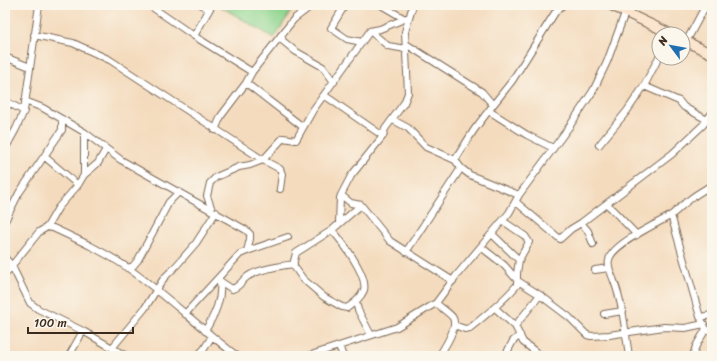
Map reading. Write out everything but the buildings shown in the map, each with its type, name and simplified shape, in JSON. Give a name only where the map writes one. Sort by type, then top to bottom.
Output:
[{"type":"main road","points":[[610,5],[653,26]]},
{"type":"main road","points":[[691,44],[712,54]]},
{"type":"street","points":[[149,5],[194,36],[252,72]]},
{"type":"street","points":[[194,36],[210,7],[202,5]]},
{"type":"street","points":[[215,130],[221,116],[246,83],[252,72],[294,19],[308,10],[309,5]]},
{"type":"street","points":[[345,5],[331,28],[347,39],[362,42]]},
{"type":"street","points":[[381,5],[407,18]]},
{"type":"street","points":[[339,222],[340,198],[351,176],[383,136],[386,129],[404,103],[408,93],[405,32],[407,18],[412,5]]},
{"type":"street","points":[[455,160],[492,105],[512,81],[556,11],[563,5]]},
{"type":"street","points":[[691,30],[706,5]]},
{"type":"street","points":[[5,149],[24,111],[38,6]]},
{"type":"street","points":[[308,356],[397,327],[436,303],[509,213],[519,195],[569,127],[593,91],[607,62],[625,13]]},
{"type":"street","points":[[214,211],[207,196],[210,183],[216,177],[239,167],[263,160],[283,138],[296,140],[324,95],[370,31],[407,18]]},
{"type":"street","points":[[370,31],[388,46],[406,46],[482,92],[492,105]]},
{"type":"street","points":[[34,35],[73,44],[110,60],[215,130],[280,169],[282,174],[280,189]]},
{"type":"street","points":[[281,35],[283,41],[296,51],[323,67],[334,82]]},
{"type":"street","points":[[5,56],[30,67]]},
{"type":"street","points":[[599,146],[627,111],[644,86],[654,66]]},
{"type":"street","points":[[246,83],[303,127]]},
{"type":"street","points":[[644,86],[679,101],[684,106],[707,120]]},
{"type":"street","points":[[324,95],[383,136]]},
{"type":"street","points":[[5,101],[24,111]]},
{"type":"street","points":[[25,102],[43,108],[84,132],[122,160],[246,230],[250,234],[247,251]]},
{"type":"street","points":[[489,111],[527,135],[554,148]]},
{"type":"street","points":[[516,202],[560,239],[571,229],[607,204],[672,154],[707,120],[712,113]]},
{"type":"street","points":[[5,221],[20,193],[62,130],[62,120]]},
{"type":"street","points":[[393,120],[408,128],[426,147],[455,160],[461,168],[470,175],[519,195]]},
{"type":"street","points":[[84,132],[84,175]]},
{"type":"street","points":[[5,274],[39,232],[47,227],[58,208],[78,185],[84,175],[98,163],[106,149]]},
{"type":"street","points":[[45,157],[78,185]]},
{"type":"street","points":[[406,252],[461,168]]},
{"type":"street","points":[[629,356],[620,297],[609,268],[608,260],[615,249],[626,241],[671,215],[689,199],[710,186],[712,200]]},
{"type":"street","points":[[127,268],[133,266],[138,260],[169,202],[179,192]]},
{"type":"street","points":[[341,195],[351,202],[361,205],[390,241],[453,281]]},
{"type":"street","points":[[607,204],[637,235]]},
{"type":"street","points":[[332,230],[358,267],[364,283],[364,289],[356,302],[347,308],[337,305],[324,297],[303,279],[293,266],[296,254],[332,230],[339,222],[361,205]]},
{"type":"street","points":[[112,348],[145,308],[164,278],[196,243],[214,211]]},
{"type":"street","points":[[671,215],[700,317],[705,327],[712,333]]},
{"type":"street","points":[[454,325],[465,329],[470,328],[488,311],[495,308],[517,285],[519,260],[529,242],[525,236],[503,221]]},
{"type":"street","points":[[581,223],[588,231],[593,244]]},
{"type":"street","points":[[47,227],[53,228],[92,246],[127,268],[157,290],[234,355]]},
{"type":"street","points":[[492,234],[519,260]]},
{"type":"street","points":[[185,314],[240,254],[288,237]]},
{"type":"street","points":[[481,247],[504,265],[518,281],[540,295],[569,317],[586,334],[591,336],[664,327],[705,327]]},
{"type":"street","points":[[5,258],[12,266],[30,303],[38,309],[83,331],[126,356]]},
{"type":"street","points":[[219,278],[232,289],[236,288],[246,277],[268,268],[294,264]]},
{"type":"street","points":[[595,270],[609,268]]},
{"type":"street","points":[[205,331],[215,315],[221,290],[219,278]]},
{"type":"street","points":[[515,326],[540,295]]},
{"type":"street","points":[[356,302],[358,310],[371,335]]},
{"type":"street","points":[[436,303],[453,318],[454,325],[451,336],[439,356]]},
{"type":"street","points":[[495,308],[515,326],[523,342],[541,356]]},
{"type":"street","points":[[604,314],[623,311]]},
{"type":"street","points":[[700,317],[712,315]]},
{"type":"street","points":[[695,355],[696,346],[705,327]]},
{"type":"street","points":[[69,356],[83,331]]},
{"type":"street","points":[[505,356],[513,341],[520,335]]},
{"type":"street","points":[[197,356],[204,349],[212,336]]},
{"type":"street","points":[[339,346],[343,356]]},
{"type":"green space","points":[[218,5],[295,5],[274,38]]}]
